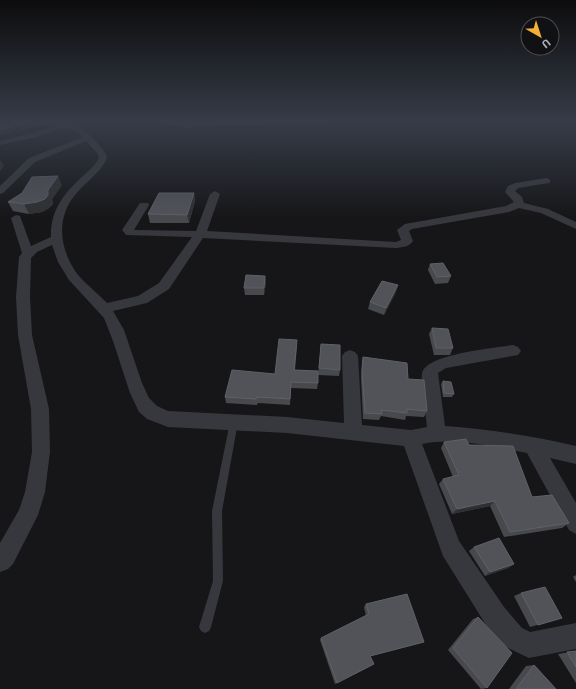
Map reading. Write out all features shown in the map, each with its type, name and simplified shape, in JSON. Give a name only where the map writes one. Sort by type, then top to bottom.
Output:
[{"type":"street","points":[[0,191],[32,160],[49,153]]},
{"type":"street","points":[[101,153],[103,158],[98,167],[76,187],[64,203],[57,216],[55,239],[61,257],[73,277],[104,308],[112,320],[124,348],[132,377],[143,405],[154,415],[168,419],[288,425],[411,438],[436,433],[474,436],[533,445],[576,456]]},
{"type":"street","points":[[518,204],[518,199],[510,192],[511,188],[546,181]]},
{"type":"street","points":[[104,308],[142,300],[164,286],[200,234],[216,194]]},
{"type":"street","points":[[144,205],[128,230],[130,232],[200,234],[396,245],[405,243],[406,241],[403,230],[409,226],[509,209],[518,204],[544,211],[576,226]]},
{"type":"street","points":[[16,218],[28,253]]},
{"type":"street","points":[[0,561],[5,556],[28,515],[35,492],[41,452],[40,409],[25,335],[23,297],[25,257],[28,253],[55,239]]},
{"type":"street","points":[[436,433],[430,373],[432,369],[443,363],[513,351]]},
{"type":"street","points":[[350,356],[353,432]]},
{"type":"street","points":[[411,438],[451,548],[495,616],[508,632],[513,637],[529,645],[576,636]]},
{"type":"street","points":[[533,445],[576,523]]},
{"type":"lane","points":[[205,627],[218,581],[217,511],[234,422]]},
{"type":"building","points":[[58,176],[48,190],[48,195],[45,199],[24,204],[8,202],[22,193],[32,177]]},
{"type":"building","points":[[159,193],[194,193],[187,215],[148,214]]},
{"type":"building","points":[[443,263],[451,276],[437,277],[430,264]]},
{"type":"building","points":[[246,275],[265,276],[264,288],[244,288]]},
{"type":"building","points":[[382,281],[398,285],[386,308],[370,302]]},
{"type":"building","points":[[432,328],[448,329],[453,348],[436,348]]},
{"type":"building","points":[[279,339],[297,340],[294,370],[318,371],[318,383],[291,382],[290,399],[225,397],[232,370],[275,374]]},
{"type":"building","points":[[321,344],[340,345],[340,370],[319,368]]},
{"type":"building","points":[[363,357],[407,363],[408,379],[424,380],[427,411],[407,409],[407,413],[381,410],[382,414],[365,413],[362,371]]},
{"type":"building","points":[[443,381],[451,382],[454,394],[444,393]]},
{"type":"building","points":[[466,439],[469,445],[513,446],[532,497],[552,495],[569,523],[510,532],[495,501],[457,509],[443,479],[459,475],[444,442]]},
{"type":"building","points":[[499,538],[514,564],[490,572],[474,547]]},
{"type":"building","points":[[545,587],[562,618],[538,625],[521,593]]},
{"type":"building","points":[[407,594],[424,642],[370,656],[374,664],[337,683],[321,638],[369,614],[366,604]]},
{"type":"building","points":[[478,617],[512,653],[487,688],[453,648]]},
{"type":"building","points":[[576,651],[576,667],[567,652]]},
{"type":"building","points":[[534,665],[556,689],[516,689]]}]
